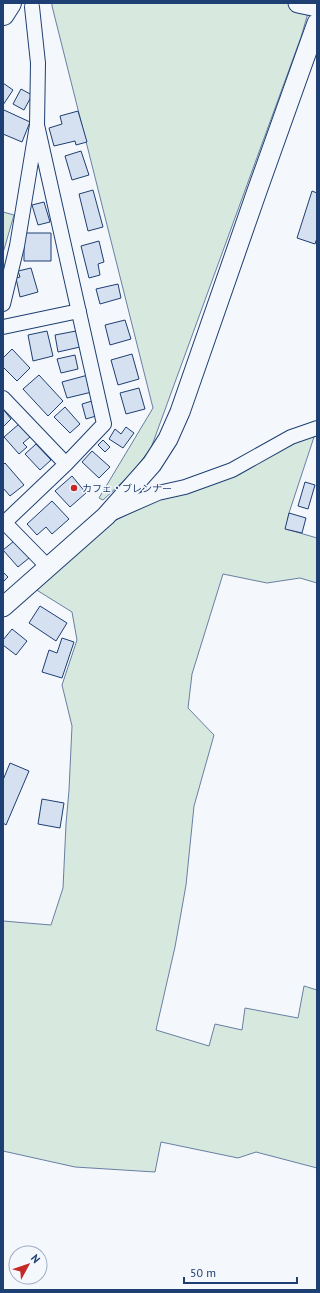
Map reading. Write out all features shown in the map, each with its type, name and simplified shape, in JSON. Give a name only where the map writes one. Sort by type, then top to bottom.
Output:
[{"type":"main road","points":[[3,14],[10,3]]},
{"type":"street","points":[[298,3],[317,7]]},
{"type":"street","points":[[3,304],[17,246],[37,125],[38,63],[32,7]]},
{"type":"street","points":[[3,606],[106,516],[152,464],[168,439],[180,412],[251,206],[317,23]]},
{"type":"street","points":[[37,125],[104,424],[66,464],[4,523],[48,567]]},
{"type":"street","points":[[3,327],[79,311]]},
{"type":"street","points":[[3,398],[66,464]]},
{"type":"street","points":[[106,516],[158,492],[185,487],[232,470],[291,437],[317,428]]},
{"type":"shaded area","points":[[52,3],[311,3],[301,37],[151,448],[132,473],[103,500],[99,498],[153,408]]},
{"type":"shaded area","points":[[3,212],[14,215],[3,253]]},
{"type":"shaded area","points":[[315,434],[289,513],[286,529],[317,538],[317,583],[300,578],[267,583],[223,574],[192,674],[188,708],[214,735],[194,806],[186,885],[175,947],[156,1030],[209,1046],[215,1024],[242,1030],[245,1008],[298,1018],[304,986],[317,990],[317,1168],[256,1152],[238,1158],[161,1142],[155,1172],[75,1167],[3,1151],[3,921],[51,925],[63,888],[69,790],[72,726],[62,685],[77,640],[72,612],[35,589],[108,524],[162,498],[192,492],[240,474],[292,443]]},
{"type":"building","points":[[3,83],[13,90],[3,105]]},
{"type":"building","points":[[21,89],[32,95],[24,110],[13,104]]},
{"type":"building","points":[[4,110],[30,122],[22,142],[3,134]]},
{"type":"building","points":[[78,111],[87,142],[76,145],[75,141],[54,146],[49,128],[62,124],[60,116]]},
{"type":"building","points":[[81,151],[89,175],[72,180],[65,156]]},
{"type":"building","points":[[93,190],[103,227],[88,231],[79,194]]},
{"type":"building","points":[[312,191],[317,193],[317,238],[315,244],[297,238]]},
{"type":"building","points":[[44,202],[50,222],[38,225],[32,205]]},
{"type":"building","points":[[24,233],[51,233],[51,261],[24,261]]},
{"type":"building","points":[[99,241],[104,262],[98,264],[100,275],[89,278],[81,246]]},
{"type":"building","points":[[31,268],[38,292],[20,297],[16,278],[20,277],[18,271]]},
{"type":"building","points":[[118,284],[121,298],[100,304],[96,289]]},
{"type":"building","points":[[125,320],[131,339],[110,345],[105,325]]},
{"type":"building","points":[[47,331],[53,356],[33,361],[28,335]]},
{"type":"building","points":[[76,331],[80,347],[58,352],[55,335]]},
{"type":"building","points":[[12,349],[30,368],[17,381],[3,367],[3,358]]},
{"type":"building","points":[[132,354],[139,379],[118,385],[111,360]]},
{"type":"building","points":[[75,355],[78,369],[61,373],[57,359]]},
{"type":"building","points":[[39,375],[63,401],[48,416],[23,389]]},
{"type":"building","points":[[88,375],[92,392],[67,398],[62,382]]},
{"type":"building","points":[[139,388],[145,409],[126,414],[120,393]]},
{"type":"building","points":[[92,401],[96,416],[86,419],[82,404]]},
{"type":"building","points":[[65,407],[80,424],[70,433],[54,417]]},
{"type":"building","points":[[3,409],[11,419],[3,427]]},
{"type":"building","points":[[19,424],[30,437],[23,443],[27,447],[19,454],[4,437]]},
{"type":"building","points":[[126,427],[134,433],[123,448],[109,439],[115,429],[121,434]]},
{"type":"building","points":[[103,440],[110,447],[105,452],[98,445]]},
{"type":"building","points":[[36,444],[51,460],[40,470],[25,454]]},
{"type":"building","points":[[92,451],[110,467],[99,478],[82,462]]},
{"type":"building","points":[[5,463],[24,485],[10,496],[3,488],[3,465]]},
{"type":"building","points":[[72,476],[86,493],[70,507],[55,491]]},
{"type":"building","points":[[305,482],[315,485],[308,509],[298,506]]},
{"type":"building","points":[[52,501],[69,519],[52,534],[46,527],[37,535],[27,524]]},
{"type":"building","points":[[289,513],[306,518],[302,533],[285,529]]},
{"type":"building","points":[[14,541],[29,558],[18,567],[3,550]]},
{"type":"building","points":[[3,572],[8,577],[3,582]]},
{"type":"building","points":[[40,606],[67,623],[56,641],[29,623]]},
{"type":"building","points":[[12,629],[27,641],[16,655],[3,645],[3,640]]},
{"type":"building","points":[[62,638],[74,642],[62,678],[42,672],[49,650],[57,653]]},
{"type":"building","points":[[10,763],[29,771],[6,825],[3,823],[3,780]]},
{"type":"building","points":[[42,799],[64,803],[60,828],[38,824]]},
{"type":"place","name":"カフェ・ブレンナー","points":[[74,488]]}]
